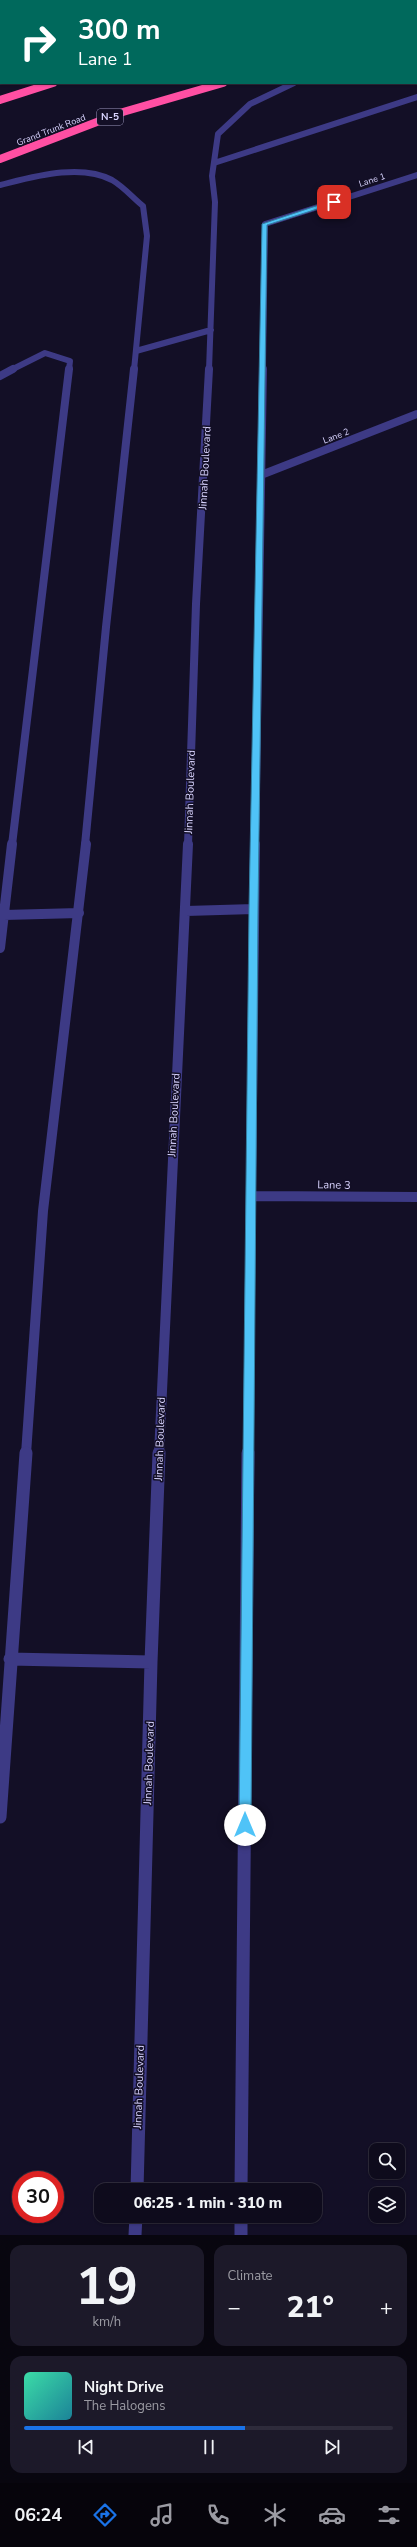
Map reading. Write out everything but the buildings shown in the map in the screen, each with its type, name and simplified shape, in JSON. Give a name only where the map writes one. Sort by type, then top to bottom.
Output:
[{"type":"highway","points":[[0,100],[50,84]]},
{"type":"highway","name":"Grand Trunk Road","points":[[0,159],[123,112],[220,84]]},
{"type":"street","name":"Jinnah Boulevard","points":[[137,2183],[151,1662],[169,1216],[186,911],[196,604],[204,490],[211,330],[215,202],[212,176],[218,134],[250,104],[292,84]]},
{"type":"street","points":[[214,163],[417,97]]},
{"type":"street","points":[[0,185],[49,174],[83,175],[110,180],[143,206],[147,236],[136,351],[106,620],[79,913],[43,1211],[10,1659],[0,1817]]},
{"type":"street","name":"Lane 1","points":[[261,475],[265,224],[417,175]]},
{"type":"street","points":[[136,351],[211,330]]},
{"type":"street","points":[[0,376],[45,353],[70,361],[0,948]]},
{"type":"street","name":"Lane 2","points":[[261,475],[417,414]]},
{"type":"street","points":[[241,2183],[254,909],[261,475]]},
{"type":"street","points":[[186,911],[254,909]]},
{"type":"street","points":[[4,915],[79,913]]},
{"type":"street","name":"Lane 3","points":[[251,1196],[417,1198]]},
{"type":"street","points":[[10,1659],[151,1662]]},
{"type":"street","points":[[135,2235],[136,2223]]},
{"type":"street","points":[[241,2223],[241,2235]]},
{"type":"route","points":[[245,1825],[254,909],[265,224],[334,202]]}]
